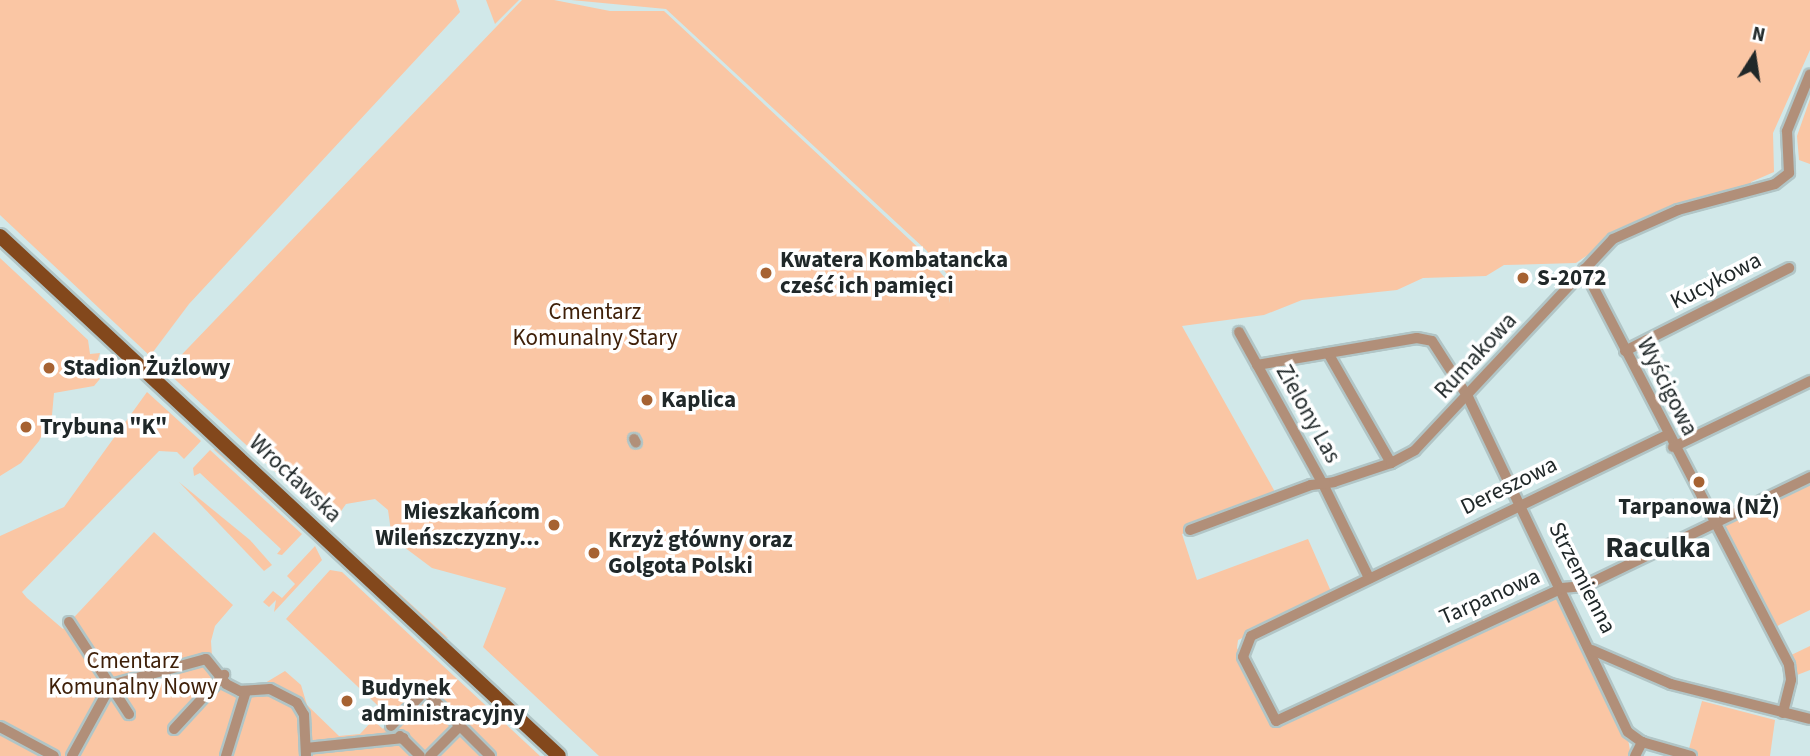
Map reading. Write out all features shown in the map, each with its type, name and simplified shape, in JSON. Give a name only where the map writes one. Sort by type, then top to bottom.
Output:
[{"type":"main road","name":"Wrocławska","points":[[0,236],[559,756]]},
{"type":"street","name":"Rumakowa","points":[[1190,530],[1391,463],[1415,450],[1468,397],[1613,239],[1630,228],[1774,184],[1789,173],[1787,131],[1810,74]]},
{"type":"street","name":"Kucykowa","points":[[1625,351],[1789,268]]},
{"type":"street","name":"Wyścigowa","points":[[1584,269],[1673,447],[1789,665],[1791,680],[1783,713]]},
{"type":"street","name":"Zielony Las","points":[[1239,332],[1323,484]]},
{"type":"street","name":"Zielony Las","points":[[1257,365],[1425,338],[1437,346],[1468,397]]},
{"type":"street","name":"Zielony Las","points":[[1328,353],[1391,463]]},
{"type":"street","points":[[1673,447],[1810,381]]},
{"type":"street","name":"Strzemienna","points":[[1468,397],[1592,650],[1671,684],[1810,719]]},
{"type":"street","name":"Dereszowa","points":[[1251,636],[1520,503],[1667,435]]},
{"type":"street","name":"Tarpanowa","points":[[1251,636],[1243,657],[1276,721],[1562,588],[1584,586],[1810,477]]},
{"type":"street","points":[[1323,484],[1369,578]]},
{"type":"street","points":[[69,622],[129,714]]},
{"type":"street","points":[[1592,650],[1628,732],[1642,742],[1691,756]]},
{"type":"street","points":[[72,756],[111,685],[206,659],[225,679],[246,691],[270,689],[297,703],[304,715],[306,752],[403,738]]},
{"type":"street","points":[[174,729],[225,679]]},
{"type":"street","points":[[226,756],[246,691]]},
{"type":"street","points":[[420,756],[389,725],[425,691],[490,756]]},
{"type":"street","points":[[430,756],[460,726]]},
{"type":"street","points":[[0,727],[54,756]]},
{"type":"street","points":[[1635,756],[1642,742]]},
{"type":"green space","points":[[0,0],[456,0],[460,12],[189,304],[150,356],[0,215]]},
{"type":"green space","points":[[486,0],[519,0],[495,24]]},
{"type":"green space","name":"Cmentarz Komunalny Stary","points":[[522,0],[554,0],[610,11],[664,11],[924,253],[951,285],[949,303],[954,282],[926,250],[666,9],[571,0],[1810,0],[1810,50],[1773,133],[1774,172],[1751,182],[1751,187],[1640,219],[1576,263],[1504,265],[1486,276],[1423,278],[1397,290],[1302,300],[1264,315],[1182,326],[1279,499],[1182,534],[1197,580],[1308,539],[1333,596],[1238,640],[1237,648],[1276,720],[1562,592],[1628,739],[1631,756],[599,756],[483,647],[506,588],[432,568],[392,538],[388,510],[375,499],[346,504],[332,524],[166,371]]},
{"type":"green space","points":[[1810,99],[1810,164],[1799,160],[1797,136]]},
{"type":"green space","name":"Stadion Żużlowy","points":[[0,258],[88,340],[90,354],[100,353],[96,366],[104,374],[94,386],[54,393],[52,415],[39,441],[21,463],[0,476]]},
{"type":"green space","name":"Cmentarz Komunalny Nowy","points":[[147,392],[201,441],[184,459],[177,452],[159,451],[22,592],[27,598],[63,629],[154,532],[233,605],[215,626],[211,641],[212,657],[224,675],[245,686],[260,686],[285,671],[301,685],[307,705],[339,736],[360,734],[373,720],[383,729],[391,718],[286,619],[330,570],[342,572],[540,756],[0,756],[0,536],[64,507]]},
{"type":"green space","points":[[213,449],[222,451],[303,531],[237,470]]},
{"type":"green space","points":[[210,450],[302,534],[282,555],[277,554],[281,549],[200,473],[194,476],[193,468]]},
{"type":"green space","points":[[1810,478],[1810,610],[1769,630],[1712,526]]},
{"type":"green space","points":[[179,482],[250,540],[272,565],[264,571]]},
{"type":"green space","points":[[315,546],[322,560],[274,612],[276,600],[269,607],[263,602],[273,591],[282,598],[295,584],[287,576]]},
{"type":"green space","points":[[355,553],[448,638],[442,637]]},
{"type":"green space","points":[[1810,646],[1810,670],[1792,677],[1785,658]]},
{"type":"green space","points":[[1702,701],[1775,720],[1770,756],[1687,756]]},
{"type":"place","name":"Kwatera Kombatancka cześć ich pamięci","points":[[766,273]]},
{"type":"place","name":"S-2072","points":[[1523,278]]},
{"type":"place","name":"Stadion Żużlowy","points":[[49,368]]},
{"type":"place","name":"Kaplica","points":[[647,400]]},
{"type":"place","name":"Trybuna \"K\"","points":[[26,427]]},
{"type":"place","name":"Tarpanowa (NŻ)","points":[[1699,482]]},
{"type":"place","name":"Mieszkańcom Wileńszczyzny...","points":[[554,525]]},
{"type":"place","name":"Krzyż główny oraz Golgota Polski","points":[[594,553]]},
{"type":"place","name":"Budynek administracyjny","points":[[347,701]]},
{"type":"district","name":"Raculka","points":[[1658,548]]}]
